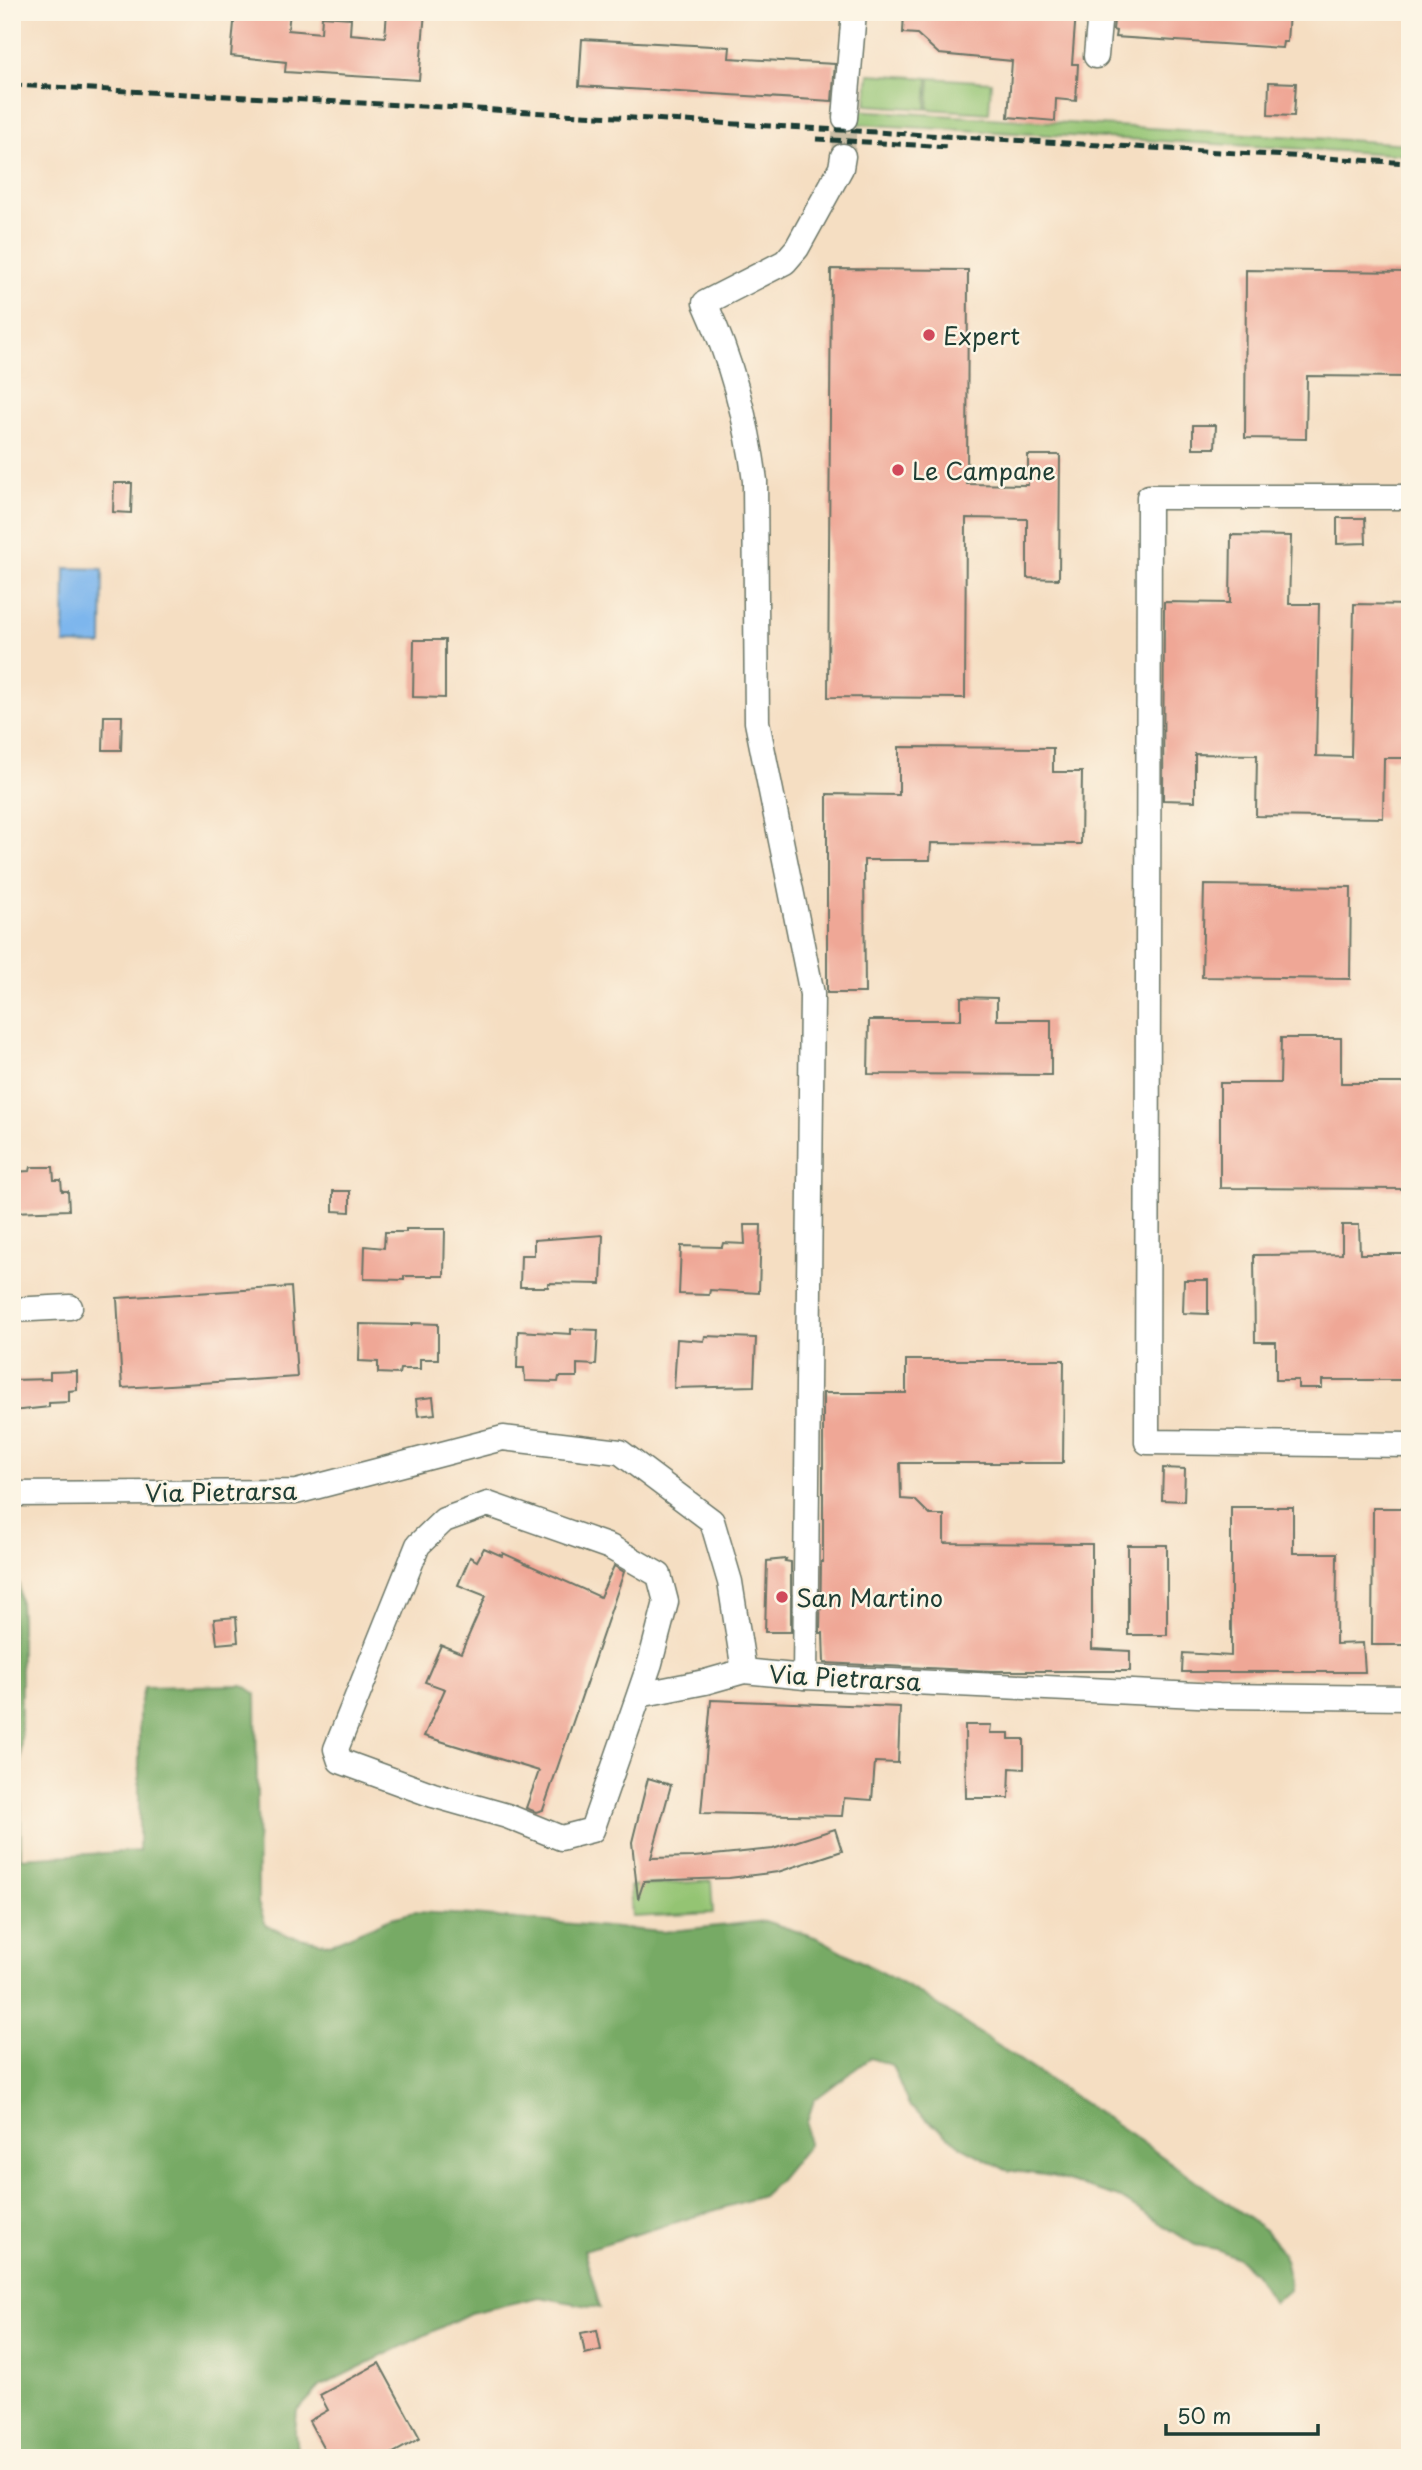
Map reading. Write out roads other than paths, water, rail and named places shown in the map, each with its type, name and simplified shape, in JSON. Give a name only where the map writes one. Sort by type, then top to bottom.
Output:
[{"type":"street","points":[[845,118],[854,12]]},
{"type":"street","points":[[1096,56],[1100,12]]},
{"type":"street","points":[[805,1677],[812,994],[757,722],[755,481],[750,442],[738,393],[705,303],[785,262],[797,247],[841,168],[843,156]]},
{"type":"street","points":[[1410,496],[1149,497],[1147,1442],[1410,1445]]},
{"type":"street","points":[[12,1310],[70,1307]]},
{"type":"street","name":"Via Pietrarsa","points":[[12,1493],[296,1492],[503,1438],[621,1452],[712,1521],[730,1582],[744,1671],[805,1677],[1219,1696],[1410,1698]]},
{"type":"street","points":[[488,1504],[610,1547],[659,1575],[666,1602],[639,1695],[592,1830],[561,1838],[507,1816],[433,1795],[361,1770],[340,1761],[336,1749],[418,1545],[444,1520],[488,1504]]},
{"type":"street","points":[[639,1695],[744,1671]]},
{"type":"water","points":[[65,568],[103,569],[102,645],[64,644]]},
{"type":"tunnel","points":[[843,156],[845,118]]},
{"type":"railway","points":[[12,85],[1410,163]]},
{"type":"railway","points":[[816,139],[948,147]]},
{"type":"place","name":"Expert","points":[[929,335]]},
{"type":"place","name":"Le Campane","points":[[898,470]]},
{"type":"place","name":"San Martino","points":[[782,1597]]}]
